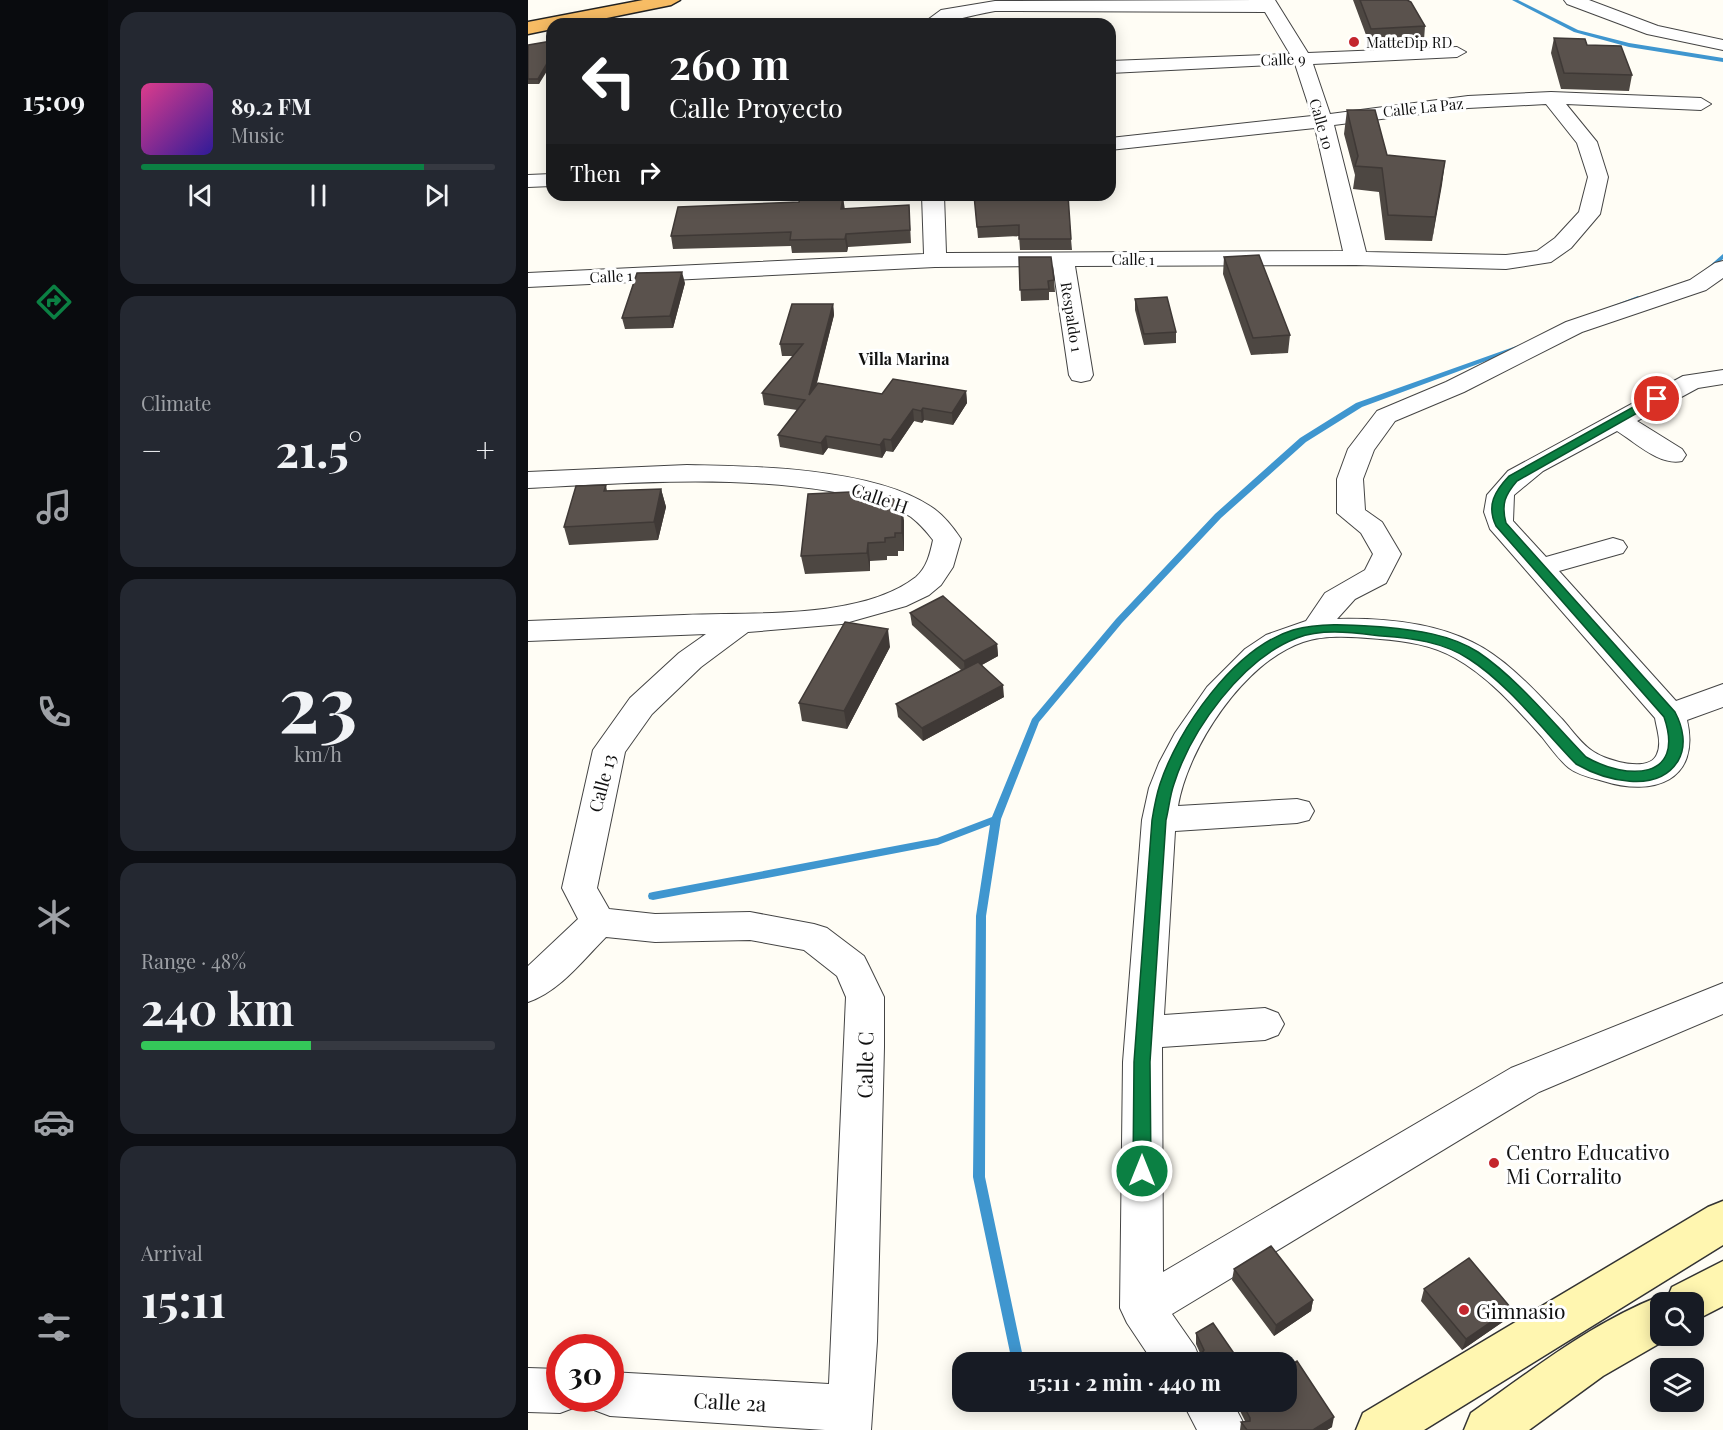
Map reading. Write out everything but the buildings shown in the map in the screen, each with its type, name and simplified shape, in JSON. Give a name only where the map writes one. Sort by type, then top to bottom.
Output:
[{"type":"highway","points":[[528,14],[601,0]]},
{"type":"highway","points":[[579,18],[671,0]]},
{"type":"highway","points":[[528,28],[546,24]]},
{"type":"main road","points":[[1380,1430],[1723,1221]]},
{"type":"main road","points":[[1704,1293],[1723,1282]]},
{"type":"main road","points":[[1488,1430],[1587,1360],[1650,1324]]},
{"type":"street","points":[[1573,0],[1621,20],[1653,30],[1723,45]]},
{"type":"street","points":[[941,18],[947,14],[995,6],[1268,3]]},
{"type":"street","name":"Calle 10","points":[[1268,3],[1302,58],[1323,121],[1356,258]]},
{"type":"street","name":"Calle 9","points":[[1116,67],[1457,52]]},
{"type":"street","name":"Calle La Paz","points":[[1116,143],[1456,104],[1551,98],[1701,104]]},
{"type":"street","name":"Calle 1","points":[[528,280],[935,260],[1356,258],[1506,262],[1543,257],[1563,243],[1589,214],[1598,177],[1587,142],[1551,98]]},
{"type":"street","points":[[528,181],[546,180]]},
{"type":"street","points":[[933,201],[935,260]]},
{"type":"street","name":"Respaldo 1","points":[[1063,259],[1081,375]]},
{"type":"street","points":[[1317,629],[1328,607],[1346,591],[1363,585],[1382,571],[1387,554],[1372,528],[1351,513],[1350,479],[1361,448],[1386,416],[1455,387],[1574,327],[1698,285],[1723,268]]},
{"type":"street","points":[[1172,1352],[1142,1308],[1142,1062],[1159,820],[1167,783],[1186,742],[1212,701],[1240,670],[1275,643],[1295,634],[1317,629],[1382,630],[1419,635],[1472,654],[1492,669],[1581,760],[1612,774],[1634,776],[1652,774],[1668,766],[1676,752],[1676,733],[1670,716],[1500,524],[1497,510],[1500,493],[1513,478],[1534,465],[1692,381],[1723,377]]},
{"type":"street","points":[[1618,420],[1673,455]]},
{"type":"street","name":"Calle H","points":[[528,480],[749,473],[807,478],[869,490],[901,502],[930,518],[946,539],[942,565],[920,588],[879,606],[820,616],[742,622],[528,631]]},
{"type":"street","points":[[1538,568],[1613,547]]},
{"type":"street","name":"Calle 13","points":[[598,922],[579,888],[609,750],[641,706],[690,660],[742,622]]},
{"type":"street","points":[[1670,716],[1723,695]]},
{"type":"street","points":[[1159,820],[1297,811]]},
{"type":"street","points":[[528,987],[550,970],[598,922]]},
{"type":"street","name":"Calle C","points":[[598,922],[655,928],[750,926],[814,938],[851,966],[865,997],[865,1027],[849,1419]]},
{"type":"street","points":[[1142,1308],[1524,1080],[1723,998]]},
{"type":"street","points":[[1145,1032],[1265,1024]]},
{"type":"street","points":[[528,1390],[546,1391]]},
{"type":"street","name":"Calle 2a","points":[[624,1395],[849,1419]]},
{"type":"street","points":[[1212,1412],[1224,1430]]},
{"type":"waterway","points":[[1514,0],[1576,31],[1629,45],[1723,60]]},
{"type":"waterway","points":[[1708,270],[1723,256]]},
{"type":"waterway","points":[[1575,321],[1638,298]]},
{"type":"waterway","points":[[996,819],[1035,721],[1119,621],[1218,516],[1303,440],[1359,405],[1522,346]]},
{"type":"waterway","points":[[653,896],[938,841],[996,819]]},
{"type":"waterway","points":[[996,819],[981,916],[979,1177],[1016,1352]]},
{"type":"place","name":"MatteDip RD","points":[[1354,42]]},
{"type":"place","name":"Centro Educativo Mi Corralito","points":[[1494,1163]]},
{"type":"place","name":"Gimnasio","points":[[1464,1310]]},
{"type":"district","name":"Villa Marina","points":[[904,358]]},
{"type":"route","points":[[1142,1171],[1142,1062],[1159,820],[1167,783],[1186,742],[1212,701],[1240,670],[1275,643],[1295,634],[1317,629],[1349,628],[1419,635],[1447,643],[1472,654],[1492,669],[1581,760],[1594,768],[1612,774],[1634,776],[1652,774],[1668,766],[1676,752],[1676,733],[1670,716],[1658,699],[1500,524],[1497,510],[1500,493],[1513,478],[1657,399]]}]
